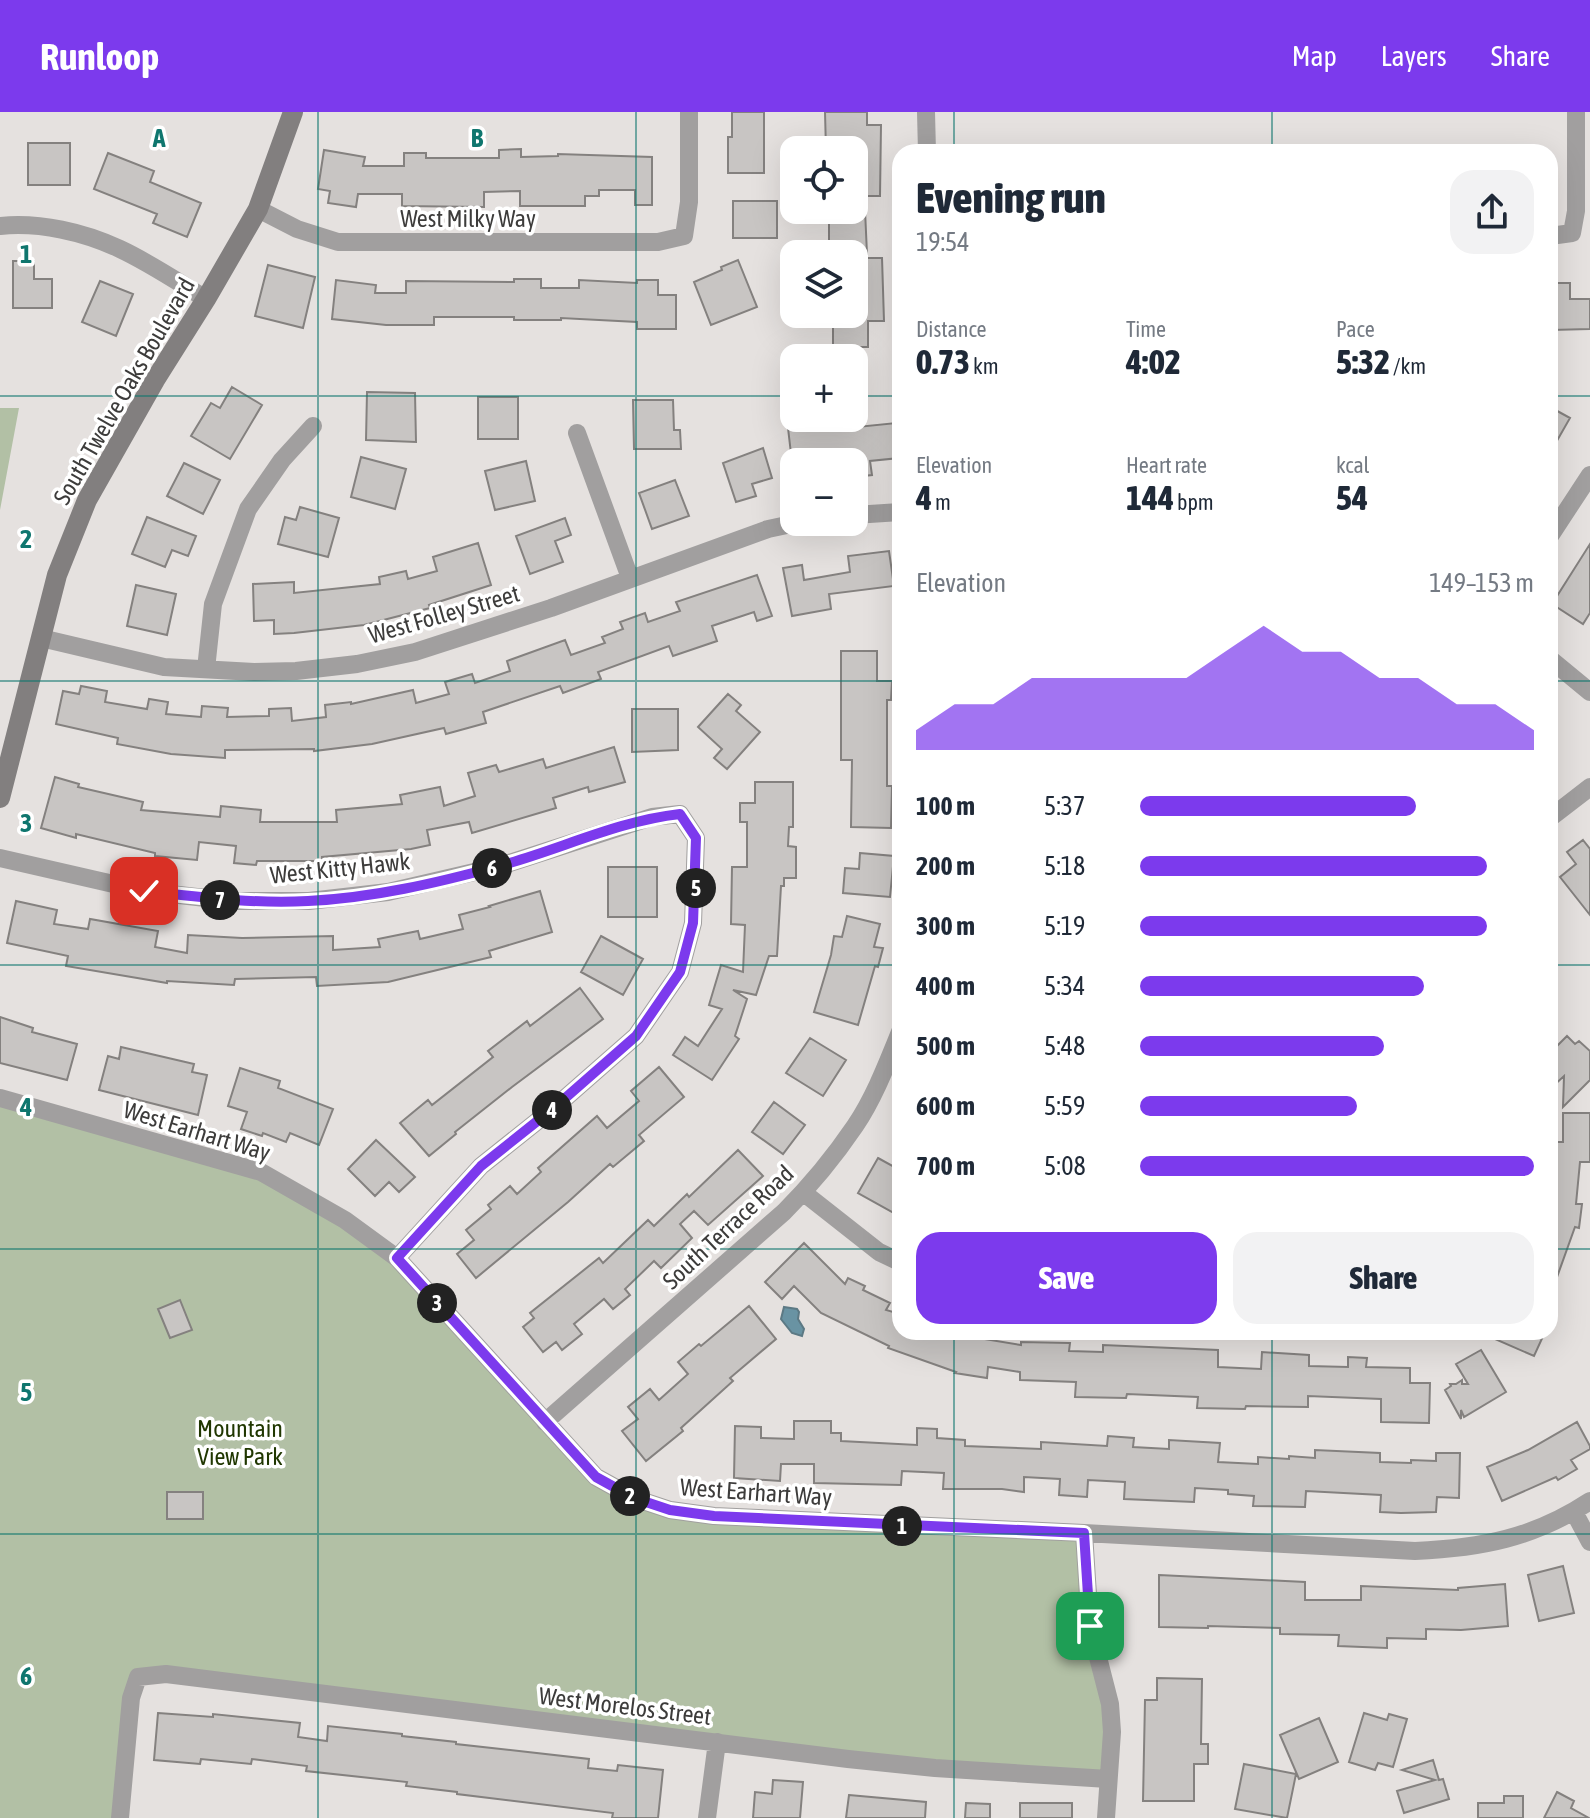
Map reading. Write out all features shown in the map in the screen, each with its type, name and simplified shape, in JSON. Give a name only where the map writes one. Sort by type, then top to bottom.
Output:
[{"type":"street","name":"South Twelve Oaks Boulevard","points":[[0,798],[57,575],[87,500],[258,209],[293,112]]},
{"type":"street","name":"West Milky Way","points":[[258,209],[297,229],[338,242],[658,242],[684,236],[689,202],[689,112]]},
{"type":"street","points":[[926,112],[927,144]]},
{"type":"street","points":[[1558,235],[1572,233],[1576,211],[1576,112]]},
{"type":"street","points":[[0,226],[69,231],[120,249],[206,299]]},
{"type":"street","points":[[206,669],[213,604],[248,509],[282,460],[313,426]]},
{"type":"street","points":[[577,433],[630,578]]},
{"type":"street","points":[[1558,524],[1590,475]]},
{"type":"street","points":[[868,514],[892,513]]},
{"type":"street","name":"West Folley Street","points":[[41,638],[164,667],[254,672],[357,664],[415,652],[551,608],[780,526]]},
{"type":"street","points":[[1558,666],[1590,692]]},
{"type":"street","points":[[1558,812],[1590,787]]},
{"type":"street","name":"West Kitty Hawk","points":[[0,858],[144,891],[232,901],[309,901],[388,892],[500,866],[652,817],[680,814],[696,838],[693,923],[680,972],[636,1036],[481,1166],[397,1258]]},
{"type":"street","name":"South Terrace Road","points":[[545,1422],[804,1193],[856,1125],[892,1052]]},
{"type":"street","name":"West Earhart Way","points":[[0,1098],[261,1172],[345,1220],[397,1258],[596,1477],[634,1498],[670,1510],[714,1516],[1415,1551],[1457,1549],[1515,1538],[1582,1507]]},
{"type":"street","points":[[804,1193],[879,1252],[892,1258]]},
{"type":"street","points":[[1582,1507],[1590,1542]]},
{"type":"street","points":[[1084,1533],[1090,1626],[1110,1704],[1112,1732],[1106,1818]]},
{"type":"street","name":"West Morelos Street","points":[[120,1818],[131,1698],[138,1677],[166,1674],[848,1759],[1108,1779]]},
{"type":"street","points":[[707,1818],[717,1742]]},
{"type":"green space","points":[[0,408],[19,408],[0,510]]},
{"type":"green space","name":"Mountain View Park","points":[[0,1098],[261,1172],[397,1258],[595,1477],[670,1510],[1084,1533],[1110,1704],[1108,1779],[138,1677],[120,1818],[0,1818]]},
{"type":"water","points":[[784,1307],[799,1312],[798,1319],[804,1329],[802,1336],[792,1333],[781,1319]]},
{"type":"building","points":[[732,112],[764,112],[764,173],[728,173]]},
{"type":"building","points":[[825,112],[867,112],[867,125],[881,125],[880,196],[868,196],[868,136],[826,136]]},
{"type":"building","points":[[28,143],[70,143],[70,185],[28,185]]},
{"type":"building","points":[[521,149],[521,157],[558,154],[652,157],[652,205],[635,205],[635,190],[599,190],[599,196],[585,196],[585,206],[520,206],[520,191],[484,192],[484,207],[402,206],[402,194],[358,194],[356,207],[328,203],[330,191],[318,189],[324,150],[365,157],[363,166],[404,166],[404,153],[426,153],[426,158],[499,158],[499,150]]},
{"type":"building","points":[[108,153],[154,171],[150,182],[201,203],[187,237],[153,223],[157,214],[94,189]]},
{"type":"building","points":[[733,201],[777,201],[777,238],[733,238]]},
{"type":"building","points":[[829,224],[866,224],[866,240],[829,240]]},
{"type":"building","points":[[868,258],[882,258],[884,321],[868,321]]},
{"type":"building","points":[[738,260],[757,307],[711,325],[694,282]]},
{"type":"building","points":[[13,261],[34,261],[34,279],[52,279],[52,308],[13,308]]},
{"type":"building","points":[[268,265],[315,277],[303,328],[255,316]]},
{"type":"building","points":[[514,279],[541,279],[541,288],[579,288],[579,280],[637,283],[637,280],[658,280],[658,295],[676,295],[676,329],[637,329],[637,322],[561,318],[434,317],[434,325],[386,325],[332,319],[336,280],[376,285],[375,293],[406,293],[406,281],[514,282]]},
{"type":"building","points":[[100,281],[133,294],[116,336],[82,322]]},
{"type":"building","points":[[1558,283],[1570,283],[1570,299],[1590,299],[1590,329],[1558,330]]},
{"type":"building","points":[[833,328],[868,328],[868,344],[833,344]]},
{"type":"building","points":[[232,387],[262,405],[230,459],[191,436],[211,403],[220,408]]},
{"type":"building","points":[[367,392],[415,393],[416,442],[366,440]]},
{"type":"building","points":[[478,397],[518,397],[518,439],[478,439]]},
{"type":"building","points":[[633,400],[673,400],[674,430],[680,430],[681,449],[634,449]]},
{"type":"building","points":[[1558,411],[1570,418],[1558,439]]},
{"type":"building","points":[[892,423],[892,459],[870,461],[872,475],[868,475],[868,448],[790,448],[788,432],[868,432],[868,426]]},
{"type":"building","points":[[763,448],[772,478],[752,484],[756,496],[736,502],[723,463]]},
{"type":"building","points":[[361,457],[406,469],[395,509],[351,497]]},
{"type":"building","points":[[526,461],[535,501],[495,510],[485,471]]},
{"type":"building","points":[[184,463],[220,480],[203,514],[167,496]]},
{"type":"building","points":[[675,480],[689,516],[652,529],[639,493]]},
{"type":"building","points":[[300,507],[339,518],[328,557],[278,544],[285,517],[296,520]]},
{"type":"building","points":[[147,517],[196,536],[188,556],[172,550],[165,567],[132,554]]},
{"type":"building","points":[[565,518],[571,535],[555,541],[563,562],[530,574],[516,536]]},
{"type":"building","points":[[478,543],[491,585],[429,605],[430,608],[364,625],[294,633],[274,634],[274,620],[254,621],[253,584],[294,582],[294,593],[380,584],[379,577],[406,571],[408,579],[437,571],[433,557]]},
{"type":"building","points":[[1590,544],[1590,613],[1583,624],[1558,608],[1558,595]]},
{"type":"building","points":[[889,551],[892,586],[829,594],[831,609],[792,616],[783,568],[802,565],[804,580],[850,572],[848,556]]},
{"type":"building","points":[[757,575],[772,616],[757,621],[754,612],[712,626],[717,641],[673,656],[669,646],[598,672],[601,679],[563,693],[560,686],[483,712],[486,723],[446,734],[444,728],[372,744],[314,751],[225,750],[225,758],[171,754],[117,744],[118,738],[56,724],[63,691],[79,694],[81,686],[107,691],[105,702],[147,709],[149,699],[168,702],[166,714],[201,717],[202,706],[228,708],[227,717],[269,716],[269,709],[291,708],[292,721],[326,717],[325,705],[351,704],[413,690],[416,703],[449,694],[445,682],[472,674],[475,683],[510,671],[507,661],[565,640],[571,655],[605,643],[602,637],[623,629],[620,622],[645,613],[648,622],[680,611],[676,602]]},
{"type":"building","points":[[136,585],[176,594],[167,635],[127,626]]},
{"type":"building","points":[[841,651],[877,651],[877,681],[892,681],[891,700],[887,700],[887,786],[892,786],[891,828],[851,827],[852,760],[841,760]]},
{"type":"building","points":[[728,694],[741,705],[736,711],[760,732],[727,769],[714,758],[722,749],[698,727]]},
{"type":"building","points":[[632,709],[678,709],[678,750],[632,752]]},
{"type":"building","points":[[614,747],[625,782],[589,792],[588,787],[553,798],[556,808],[472,833],[469,822],[427,830],[430,845],[411,849],[322,857],[322,861],[257,861],[256,865],[234,863],[236,846],[199,842],[197,860],[155,856],[155,853],[41,828],[55,777],[79,784],[78,787],[143,802],[141,810],[220,817],[221,806],[261,810],[260,822],[337,822],[336,810],[402,804],[400,795],[440,787],[444,806],[475,796],[468,773],[496,765],[499,772],[543,759],[546,768]]},
{"type":"building","points":[[755,782],[793,782],[793,827],[789,827],[788,846],[796,847],[796,878],[784,878],[784,886],[781,886],[777,956],[769,956],[756,995],[733,990],[747,999],[735,1036],[739,1039],[712,1080],[673,1055],[685,1037],[698,1046],[722,1009],[709,1005],[721,965],[743,972],[745,925],[731,924],[732,867],[747,867],[747,822],[740,822],[740,803],[755,803]]},
{"type":"building","points":[[1583,840],[1590,849],[1590,915],[1560,877],[1576,864],[1567,852]]},
{"type":"building","points":[[860,853],[892,856],[890,897],[843,893],[845,868],[859,869]]},
{"type":"building","points":[[608,867],[657,867],[657,917],[608,917]]},
{"type":"building","points":[[540,891],[552,932],[489,951],[491,957],[388,982],[317,986],[316,977],[235,979],[234,985],[167,983],[66,966],[68,956],[7,943],[16,901],[57,910],[54,924],[88,929],[90,919],[158,931],[155,947],[187,953],[188,935],[242,938],[333,936],[333,950],[380,947],[378,939],[418,931],[420,939],[463,929],[459,915]]},
{"type":"building","points":[[847,916],[880,924],[874,947],[883,948],[858,1025],[814,1012],[834,936],[842,937]]},
{"type":"building","points":[[601,936],[643,959],[623,995],[581,972]]},
{"type":"building","points":[[580,988],[603,1019],[512,1087],[429,1156],[400,1123],[428,1100],[432,1105],[493,1057],[488,1051],[527,1021],[530,1026]]},
{"type":"building","points":[[0,1017],[33,1028],[32,1032],[77,1044],[67,1080],[0,1063]]},
{"type":"building","points":[[1567,1036],[1590,1051],[1590,1080],[1563,1107],[1564,1076],[1558,1082],[1558,1045]]},
{"type":"building","points":[[810,1038],[846,1060],[823,1096],[786,1073]]},
{"type":"building","points":[[121,1047],[194,1064],[192,1072],[207,1075],[198,1115],[99,1090],[108,1056],[119,1059]]},
{"type":"building","points":[[659,1067],[684,1097],[639,1135],[644,1141],[613,1167],[610,1164],[476,1278],[457,1254],[474,1240],[466,1230],[491,1209],[488,1205],[510,1186],[517,1194],[541,1172],[538,1168],[597,1116],[607,1128],[639,1101],[631,1091]]},
{"type":"building","points":[[240,1068],[280,1081],[278,1088],[333,1109],[319,1145],[290,1133],[286,1142],[241,1129],[247,1112],[228,1106]]},
{"type":"building","points":[[774,1102],[805,1125],[783,1154],[752,1132]]},
{"type":"building","points":[[1563,1113],[1590,1113],[1590,1162],[1580,1162],[1576,1204],[1582,1204],[1579,1228],[1575,1227],[1558,1274],[1558,1142],[1563,1142]]},
{"type":"building","points":[[376,1140],[415,1177],[399,1192],[389,1182],[375,1196],[348,1169]]},
{"type":"building","points":[[738,1150],[763,1176],[708,1225],[694,1211],[680,1224],[692,1238],[661,1268],[654,1261],[625,1289],[630,1295],[613,1309],[604,1299],[574,1324],[582,1334],[562,1350],[556,1342],[543,1352],[523,1327],[534,1318],[530,1313],[599,1258],[603,1263],[648,1220],[654,1226]]},
{"type":"building","points":[[878,1158],[892,1166],[892,1212],[858,1193]]},
{"type":"building","points":[[804,1243],[845,1284],[848,1278],[865,1286],[863,1290],[890,1303],[886,1310],[892,1312],[892,1340],[991,1340],[1021,1345],[1021,1342],[1070,1343],[1069,1351],[1103,1352],[1103,1345],[1218,1350],[1218,1367],[1261,1369],[1262,1352],[1309,1355],[1309,1366],[1348,1367],[1348,1357],[1367,1358],[1366,1367],[1410,1368],[1410,1383],[1430,1383],[1429,1423],[1381,1422],[1381,1399],[1308,1396],[1308,1407],[1197,1408],[1198,1397],[1127,1394],[1126,1398],[1075,1397],[1076,1382],[1020,1380],[1020,1372],[988,1367],[987,1378],[955,1373],[888,1348],[821,1313],[794,1286],[782,1299],[765,1282]]},
{"type":"building","points":[[180,1300],[192,1330],[170,1338],[158,1309]]},
{"type":"building","points":[[749,1306],[776,1339],[730,1378],[733,1381],[681,1428],[683,1431],[646,1461],[622,1431],[638,1419],[628,1407],[650,1389],[659,1400],[688,1374],[678,1362]]},
{"type":"building","points":[[1497,1340],[1541,1340],[1534,1356]]},
{"type":"building","points":[[1481,1350],[1506,1392],[1464,1417],[1461,1410],[1461,1419],[1445,1390],[1450,1384],[1462,1380],[1462,1384],[1468,1384],[1456,1364]]},
{"type":"building","points":[[794,1421],[831,1421],[831,1433],[841,1433],[841,1441],[917,1445],[917,1428],[937,1429],[937,1438],[965,1440],[965,1446],[1041,1449],[1041,1442],[1107,1446],[1108,1436],[1134,1438],[1133,1447],[1169,1449],[1169,1440],[1220,1443],[1218,1462],[1258,1464],[1258,1457],[1315,1458],[1315,1450],[1380,1453],[1380,1462],[1411,1463],[1411,1460],[1436,1461],[1436,1453],[1460,1453],[1459,1498],[1437,1497],[1436,1512],[1401,1513],[1380,1512],[1381,1495],[1306,1491],[1305,1507],[1253,1506],[1254,1496],[1228,1494],[1228,1490],[1195,1488],[1194,1502],[1124,1499],[1125,1482],[1088,1480],[1087,1497],[1059,1495],[1060,1479],[1024,1477],[1024,1492],[943,1489],[944,1473],[902,1471],[901,1485],[814,1483],[814,1464],[781,1464],[780,1481],[734,1478],[735,1426],[761,1427],[761,1438],[794,1439]]},
{"type":"building","points":[[1577,1422],[1590,1449],[1571,1460],[1577,1469],[1558,1480],[1556,1477],[1502,1501],[1487,1467],[1528,1450]]},
{"type":"building","points":[[167,1492],[203,1492],[203,1519],[167,1519]]},
{"type":"building","points":[[1563,1566],[1574,1613],[1539,1621],[1528,1575]]},
{"type":"building","points":[[1159,1575],[1305,1582],[1305,1600],[1361,1600],[1361,1586],[1458,1590],[1505,1584],[1508,1626],[1426,1629],[1426,1639],[1387,1638],[1387,1648],[1338,1646],[1339,1635],[1280,1634],[1280,1628],[1159,1627]]},
{"type":"building","points":[[1157,1678],[1202,1679],[1201,1744],[1208,1744],[1208,1764],[1194,1764],[1194,1801],[1143,1801],[1145,1700],[1157,1700]]},
{"type":"building","points":[[158,1713],[213,1717],[213,1714],[300,1723],[298,1737],[327,1741],[328,1726],[589,1759],[588,1768],[617,1771],[618,1765],[663,1770],[658,1818],[612,1818],[613,1813],[457,1794],[406,1786],[407,1782],[306,1771],[307,1766],[252,1759],[251,1764],[201,1759],[200,1764],[154,1760]]},
{"type":"building","points":[[1364,1713],[1387,1720],[1389,1714],[1407,1719],[1393,1767],[1378,1763],[1375,1770],[1349,1762]]},
{"type":"building","points":[[1319,1718],[1338,1762],[1299,1779],[1280,1735]]},
{"type":"building","points":[[1433,1760],[1449,1799],[1404,1813],[1397,1791],[1435,1780],[1402,1770]]},
{"type":"building","points":[[1244,1764],[1296,1774],[1287,1818],[1235,1809]]},
{"type":"building","points":[[773,1780],[803,1782],[800,1818],[753,1818],[755,1792],[772,1794]]},
{"type":"building","points":[[1557,1792],[1574,1801],[1571,1808],[1589,1818],[1544,1818]]},
{"type":"building","points":[[849,1795],[926,1802],[925,1818],[846,1818]]},
{"type":"building","points":[[1504,1796],[1523,1796],[1523,1818],[1478,1818],[1478,1803],[1504,1803]]},
{"type":"building","points":[[966,1803],[990,1804],[990,1818],[965,1818]]},
{"type":"building","points":[[1020,1803],[1072,1803],[1072,1818],[1020,1818]]},
{"type":"route","points":[[144,891],[232,901],[309,901],[388,892],[500,866],[652,817],[680,814],[696,838],[696,878],[693,923],[680,972],[636,1036],[481,1166],[397,1258],[596,1477],[634,1498],[670,1510],[714,1516],[1084,1533],[1090,1626]]}]
